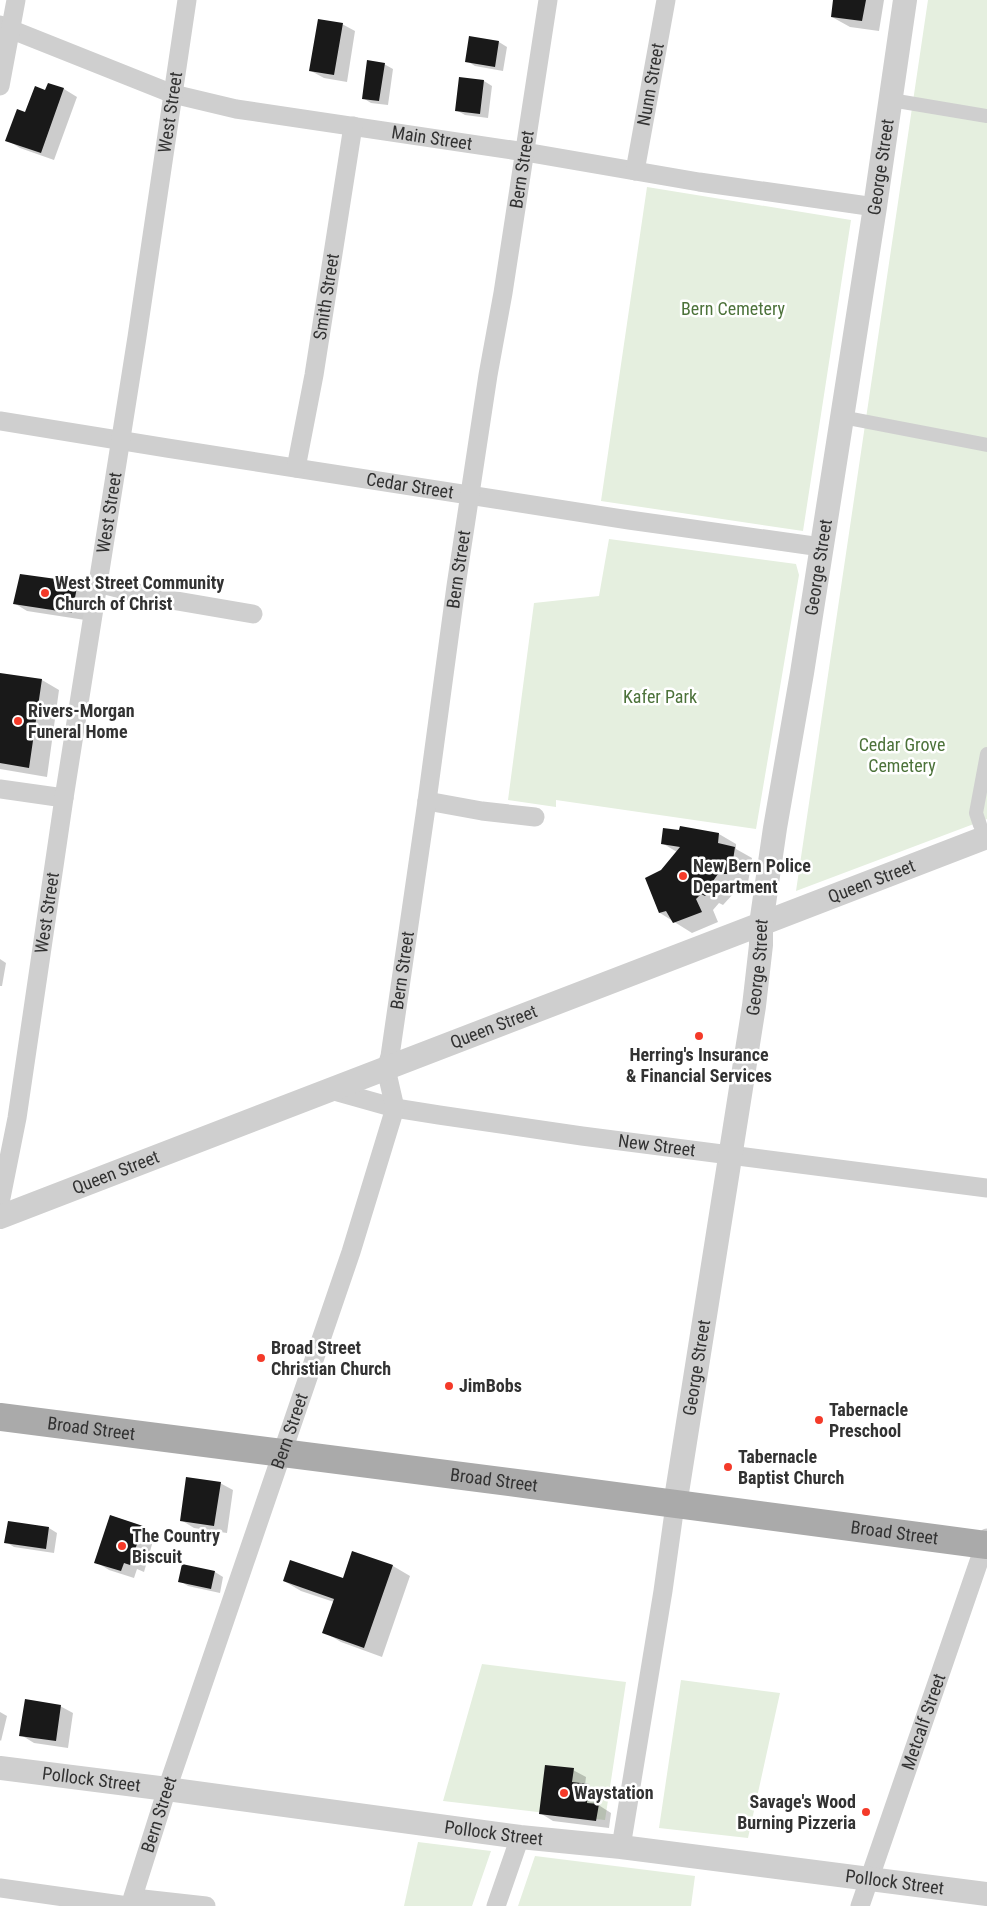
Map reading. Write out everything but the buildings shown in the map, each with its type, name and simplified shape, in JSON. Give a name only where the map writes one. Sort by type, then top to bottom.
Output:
[{"type":"main road","name":"Broad Street","points":[[0,1400],[286,1444],[986,1539]]},
{"type":"main road","name":"Broad Street","points":[[0,1417],[286,1444]]},
{"type":"street","points":[[0,86],[5,27],[16,0]]},
{"type":"street","name":"West Street","points":[[0,1204],[17,1118],[64,798],[187,0]]},
{"type":"street","name":"Bern Street","points":[[131,1903],[167,1789],[351,1252],[395,1108],[386,1069],[390,1056],[428,801],[456,586],[548,0]]},
{"type":"street","name":"Nunn Street","points":[[635,171],[666,0]]},
{"type":"street","name":"George Street","points":[[621,1847],[754,1006],[761,945],[761,924],[775,828],[802,672],[875,207],[905,0]]},
{"type":"street","name":"Main Street","points":[[5,27],[173,94],[236,109],[525,152],[699,182],[875,207]]},
{"type":"street","points":[[891,100],[987,116]]},
{"type":"street","name":"Smith Street","points":[[296,468],[314,375],[353,126]]},
{"type":"street","points":[[842,417],[987,445]]},
{"type":"street","name":"Cedar Street","points":[[0,421],[470,495],[821,547]]},
{"type":"street","points":[[98,583],[148,596],[253,614]]},
{"type":"street","points":[[984,831],[976,813],[987,754]]},
{"type":"street","points":[[0,789],[64,798]]},
{"type":"street","points":[[428,801],[482,811],[535,817]]},
{"type":"street","name":"Queen Street","points":[[0,1218],[761,924],[984,831]]},
{"type":"street","name":"New Street","points":[[331,1090],[395,1108],[582,1136],[987,1188]]},
{"type":"street","name":"Metcalf Street","points":[[860,1906],[986,1539]]},
{"type":"street","name":"Pollock Street","points":[[0,1768],[520,1837],[621,1847],[987,1894]]},
{"type":"street","points":[[496,1906],[520,1837]]},
{"type":"street","points":[[0,1888],[131,1903],[206,1906]]},
{"type":"green space","name":"Cedar Grove Cemetery","points":[[928,0],[987,0],[987,819],[796,891]]},
{"type":"green space","name":"Bern Cemetery","points":[[647,187],[851,220],[803,531],[601,501]]},
{"type":"green space","name":"Kafer Park","points":[[609,539],[796,564],[799,575],[756,829],[556,800],[556,807],[508,800],[534,603],[599,596]]},
{"type":"green space","points":[[482,1664],[626,1682],[605,1820],[443,1801]]},
{"type":"green space","points":[[681,1680],[780,1693],[748,1838],[659,1828]]},
{"type":"green space","points":[[418,1842],[491,1851],[472,1906],[404,1906]]},
{"type":"green space","points":[[535,1856],[695,1876],[691,1906],[518,1906]]},
{"type":"place","name":"West Street Community Church of Christ","points":[[45,593]]},
{"type":"place","name":"Rivers-Morgan Funeral Home","points":[[18,721]]},
{"type":"place","name":"New Bern Police Department","points":[[683,876]]},
{"type":"place","name":"Herring's Insurance & Financial Services","points":[[699,1036]]},
{"type":"place","name":"Broad Street Christian Church","points":[[261,1358]]},
{"type":"place","name":"JimBobs","points":[[449,1386]]},
{"type":"place","name":"Tabernacle Preschool","points":[[819,1420]]},
{"type":"place","name":"Tabernacle Baptist Church","points":[[728,1467]]},
{"type":"place","name":"The Country Biscuit","points":[[122,1546]]},
{"type":"place","name":"Waystation","points":[[564,1793]]},
{"type":"place","name":"Savage's Wood Burning Pizzeria","points":[[866,1812]]}]
